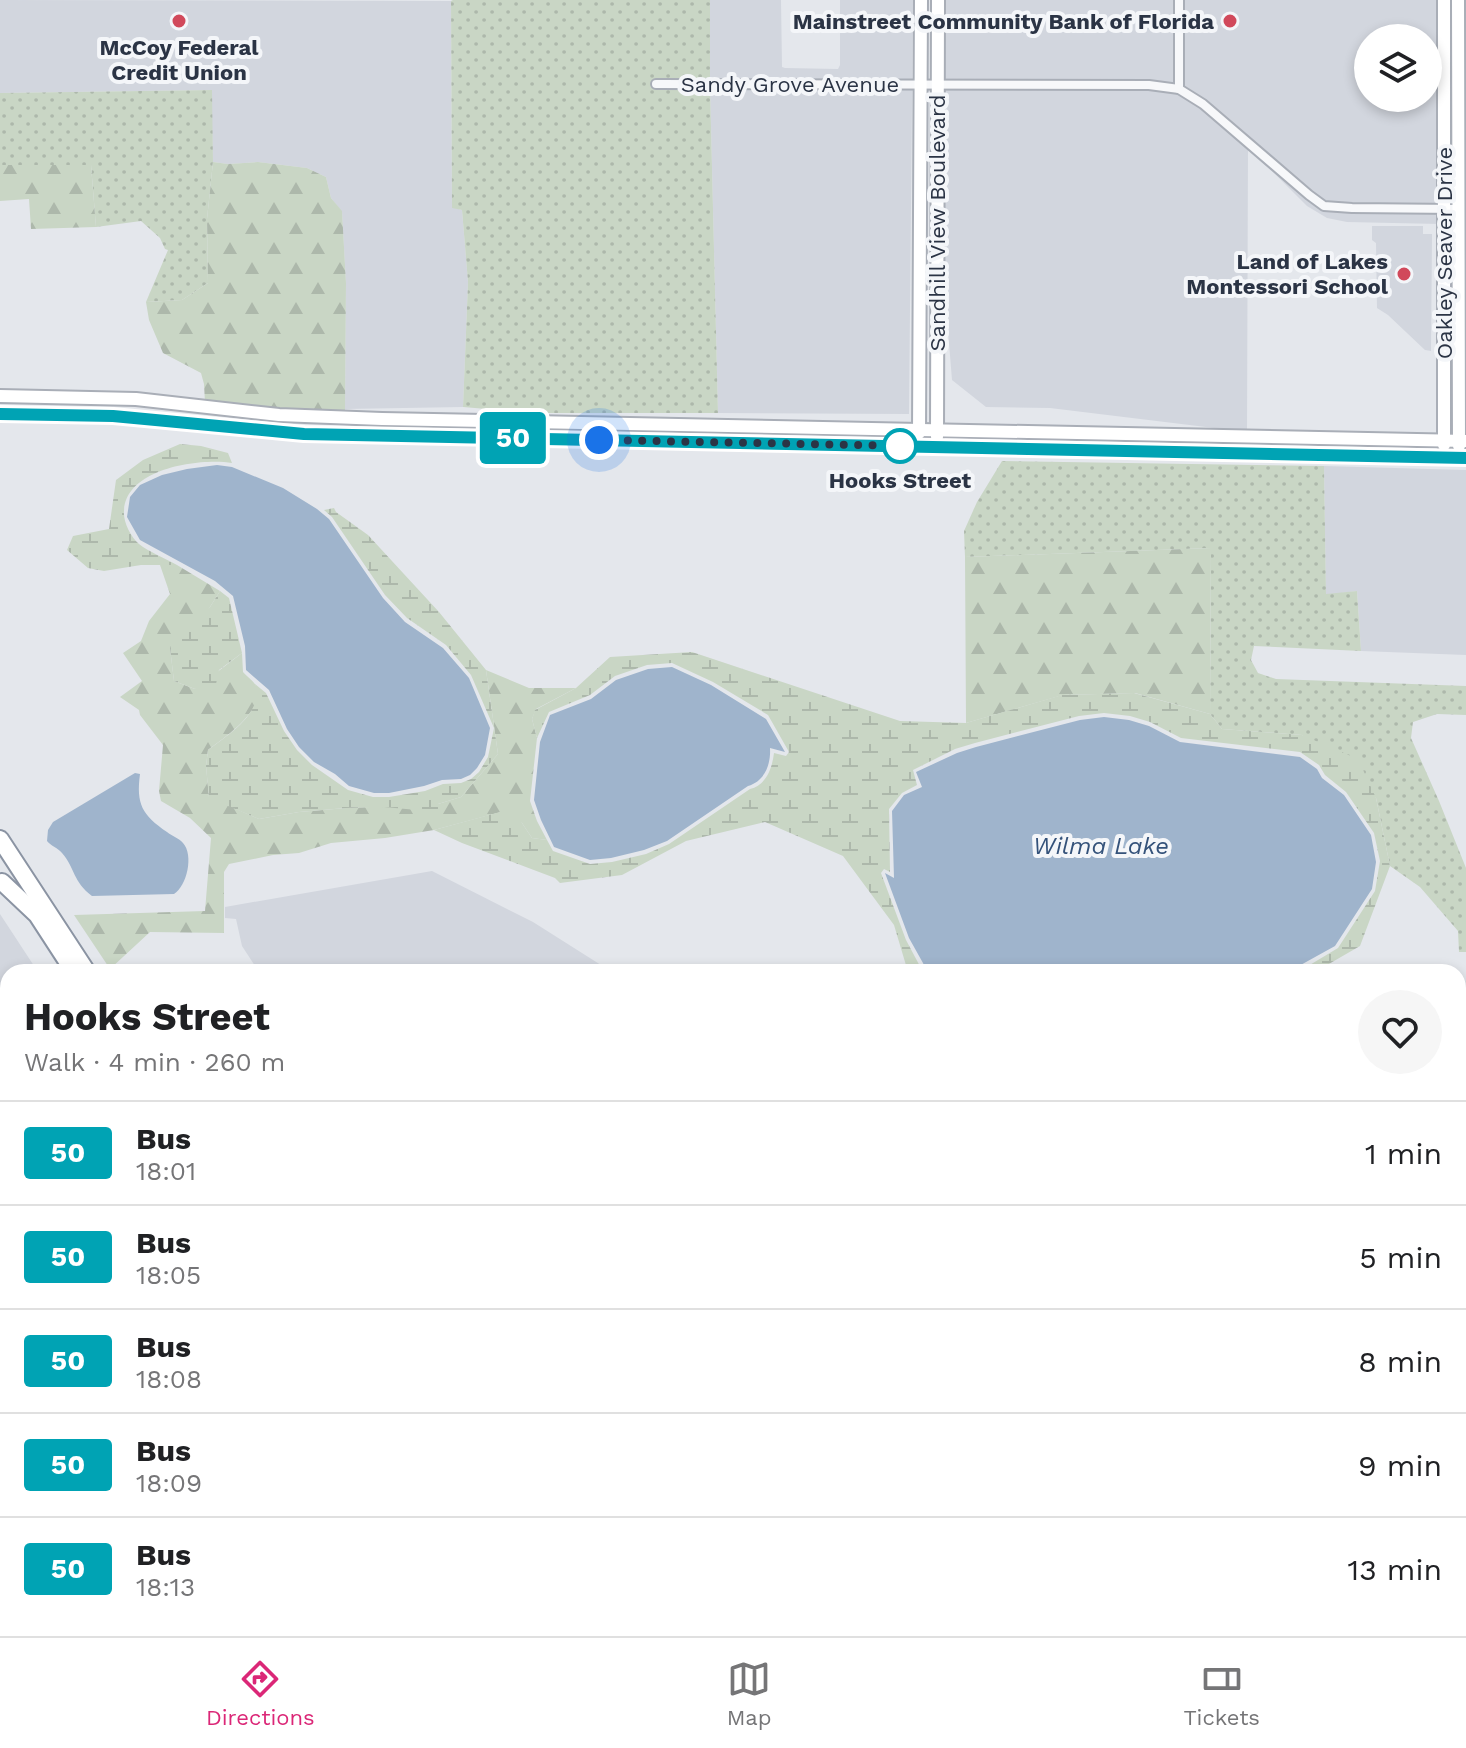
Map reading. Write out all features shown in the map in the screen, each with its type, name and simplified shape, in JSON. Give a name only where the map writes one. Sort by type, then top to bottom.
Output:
[{"type":"highway","points":[[0,839],[82,964]]},
{"type":"highway","points":[[1,880],[56,964]]},
{"type":"highway","points":[[1,880],[37,915],[69,964]]},
{"type":"street","name":"Sandhill View Boulevard","points":[[919,446],[921,0]]},
{"type":"street","name":"Sandhill View Boulevard","points":[[937,446],[938,0]]},
{"type":"street","points":[[1179,0],[1179,89]]},
{"type":"street","name":"Oakley Seaver Drive","points":[[1444,0],[1462,458]]},
{"type":"street","name":"Oakley Seaver Drive","points":[[1444,457],[1444,309],[1451,209],[1458,0]]},
{"type":"street","name":"Sandy Grove Avenue","points":[[656,84],[1149,85],[1179,89],[1203,104],[1324,206],[1451,209]]},
{"type":"street","points":[[920,244],[937,244]]},
{"type":"street","points":[[1444,309],[1458,309]]},
{"type":"street","points":[[0,396],[136,399],[279,415],[1462,440]]},
{"type":"street","points":[[0,414],[113,416],[304,434],[1462,458]]},
{"type":"street","points":[[626,423],[626,441]]},
{"type":"street","points":[[1235,436],[1235,453]]},
{"type":"shaded area","points":[[0,0],[451,1],[452,207],[462,210],[468,282],[463,407],[345,409],[346,283],[342,212],[331,198],[326,177],[307,168],[258,162],[213,162],[211,90],[0,93]]},
{"type":"shaded area","points":[[710,0],[781,0],[782,67],[838,69],[840,0],[913,0],[909,414],[718,413]]},
{"type":"shaded area","points":[[942,0],[1439,0],[1439,24],[1354,24],[1354,112],[1440,112],[1440,224],[1347,222],[1327,218],[1307,206],[1248,147],[1247,432],[1050,408],[986,407],[952,380],[941,244]]},
{"type":"shaded area","points":[[1462,0],[1466,0],[1466,196],[1463,196]]},
{"type":"shaded area","name":"Land of Lakes Montessori School","points":[[1372,226],[1423,226],[1423,234],[1432,234],[1431,351],[1425,350],[1377,308],[1376,243],[1372,240]]},
{"type":"shaded area","points":[[1324,466],[1466,470],[1466,655],[1361,651],[1357,591],[1326,595]]},
{"type":"shaded area","points":[[432,871],[533,922],[599,964],[254,964],[242,946],[236,919],[225,918],[225,907]]},
{"type":"shaded area","points":[[0,914],[33,964],[0,964]]},
{"type":"green space","points":[[453,0],[710,0],[718,413],[534,413],[463,407],[468,282],[462,210],[452,208]]},
{"type":"green space","points":[[212,90],[213,162],[207,219],[208,283],[182,300],[146,302],[168,250],[141,221],[96,227],[91,165],[0,165],[0,93]]},
{"type":"green space","points":[[213,162],[258,162],[307,168],[326,177],[331,198],[342,211],[346,283],[345,413],[205,403],[201,373],[163,353],[149,320],[146,302],[182,300],[208,283],[207,219]]},
{"type":"green space","points":[[0,165],[91,165],[96,227],[31,229],[29,199],[0,201]]},
{"type":"green space","points":[[180,444],[228,453],[232,463],[202,462],[167,469],[151,476],[128,496],[124,511],[126,524],[136,541],[177,565],[141,565],[104,571],[88,568],[67,550],[73,536],[109,529],[116,480],[143,460]]},
{"type":"green space","points":[[1002,461],[1324,466],[1326,594],[1357,591],[1361,651],[1254,646],[1251,660],[1258,673],[1276,679],[1466,686],[1466,715],[1437,714],[1413,722],[1411,738],[1466,868],[1466,952],[1459,952],[1458,931],[1420,887],[1390,866],[1376,798],[1302,735],[1222,729],[1210,714],[1211,548],[965,557],[964,531],[977,502]]},
{"type":"green space","points":[[334,508],[368,535],[439,612],[486,670],[498,754],[461,797],[438,804],[439,812],[384,807],[346,808],[259,819],[209,798],[208,750],[250,713],[256,695],[255,684],[266,693],[297,750],[312,765],[348,790],[373,797],[389,797],[425,791],[443,784],[461,783],[479,772],[488,757],[494,728],[471,675],[446,645],[407,618],[385,595],[332,517],[324,510]]},
{"type":"green space","points":[[1211,548],[1210,714],[1135,693],[1063,695],[966,723],[965,557]]},
{"type":"green space","points":[[160,565],[177,565],[220,591],[210,607],[170,648],[174,681],[195,689],[242,653],[243,672],[254,682],[258,695],[242,722],[208,750],[209,797],[259,819],[346,808],[438,804],[461,797],[498,754],[486,670],[529,688],[576,688],[536,709],[532,719],[537,738],[530,801],[547,840],[532,838],[522,823],[501,812],[434,830],[331,843],[299,853],[229,864],[224,872],[224,933],[150,932],[115,964],[107,964],[74,915],[205,911],[211,838],[190,818],[161,801],[163,745],[139,710],[120,697],[142,681],[123,653],[141,641],[149,621],[170,594]]},
{"type":"green space","points":[[220,591],[229,598],[242,653],[219,670],[216,684],[195,689],[174,681],[170,648],[179,628],[210,607]]},
{"type":"green space","points":[[692,652],[900,721],[966,723],[1062,695],[1134,693],[1210,714],[1222,729],[1302,735],[1358,759],[1376,798],[1390,866],[1360,946],[1329,964],[1311,964],[1338,948],[1375,891],[1380,861],[1374,833],[1346,792],[1325,775],[1319,765],[1300,752],[1181,738],[1150,722],[1104,713],[1079,716],[975,743],[955,749],[913,770],[917,785],[902,793],[889,809],[890,872],[884,869],[881,873],[906,940],[919,964],[906,964],[894,925],[843,856],[765,822],[686,841],[622,875],[560,883],[555,878],[434,830],[500,812],[511,812],[532,838],[547,840],[553,851],[590,864],[612,862],[646,854],[669,844],[760,784],[770,770],[774,753],[786,756],[789,752],[768,715],[713,682],[672,663],[647,665],[615,676],[590,695],[549,712],[537,738],[532,719],[535,710],[576,688],[610,657]]},
{"type":"water","points":[[217,465],[232,467],[283,488],[329,519],[383,598],[405,622],[443,648],[469,678],[490,728],[485,755],[470,775],[389,793],[374,793],[349,786],[314,762],[299,747],[269,690],[246,670],[245,646],[233,596],[215,581],[140,540],[127,517],[130,497],[140,485],[162,475]]},
{"type":"water","points":[[672,667],[711,685],[766,719],[785,752],[770,748],[768,766],[759,780],[667,841],[644,850],[590,860],[554,847],[534,800],[540,742],[550,715],[591,699],[616,680],[648,669]]},
{"type":"water","name":"Wilma Lake","points":[[1104,717],[1129,720],[1149,726],[1180,742],[1300,757],[1317,769],[1322,778],[1344,795],[1371,835],[1376,862],[1372,889],[1335,946],[1302,964],[924,964],[909,938],[885,873],[894,878],[892,811],[904,795],[922,787],[916,772],[957,753],[1080,720]]},
{"type":"water","points":[[135,773],[140,774],[140,801],[146,814],[186,848],[188,862],[185,878],[174,894],[92,896],[81,885],[62,853],[47,841],[48,830],[53,822]]},
{"type":"bus line","name":"50","points":[[0,414],[161,419],[304,434],[1466,458]]},
{"type":"place","name":"McCoy Federal Credit Union","points":[[179,21]]},
{"type":"place","name":"Mainstreet Community Bank of Florida","points":[[1230,21]]},
{"type":"place","name":"Land of Lakes Montessori School","points":[[1404,274]]},
{"type":"place","name":"Hooks Street","points":[[900,446]]},
{"type":"route","points":[[599,440],[910,446],[900,446]]}]
